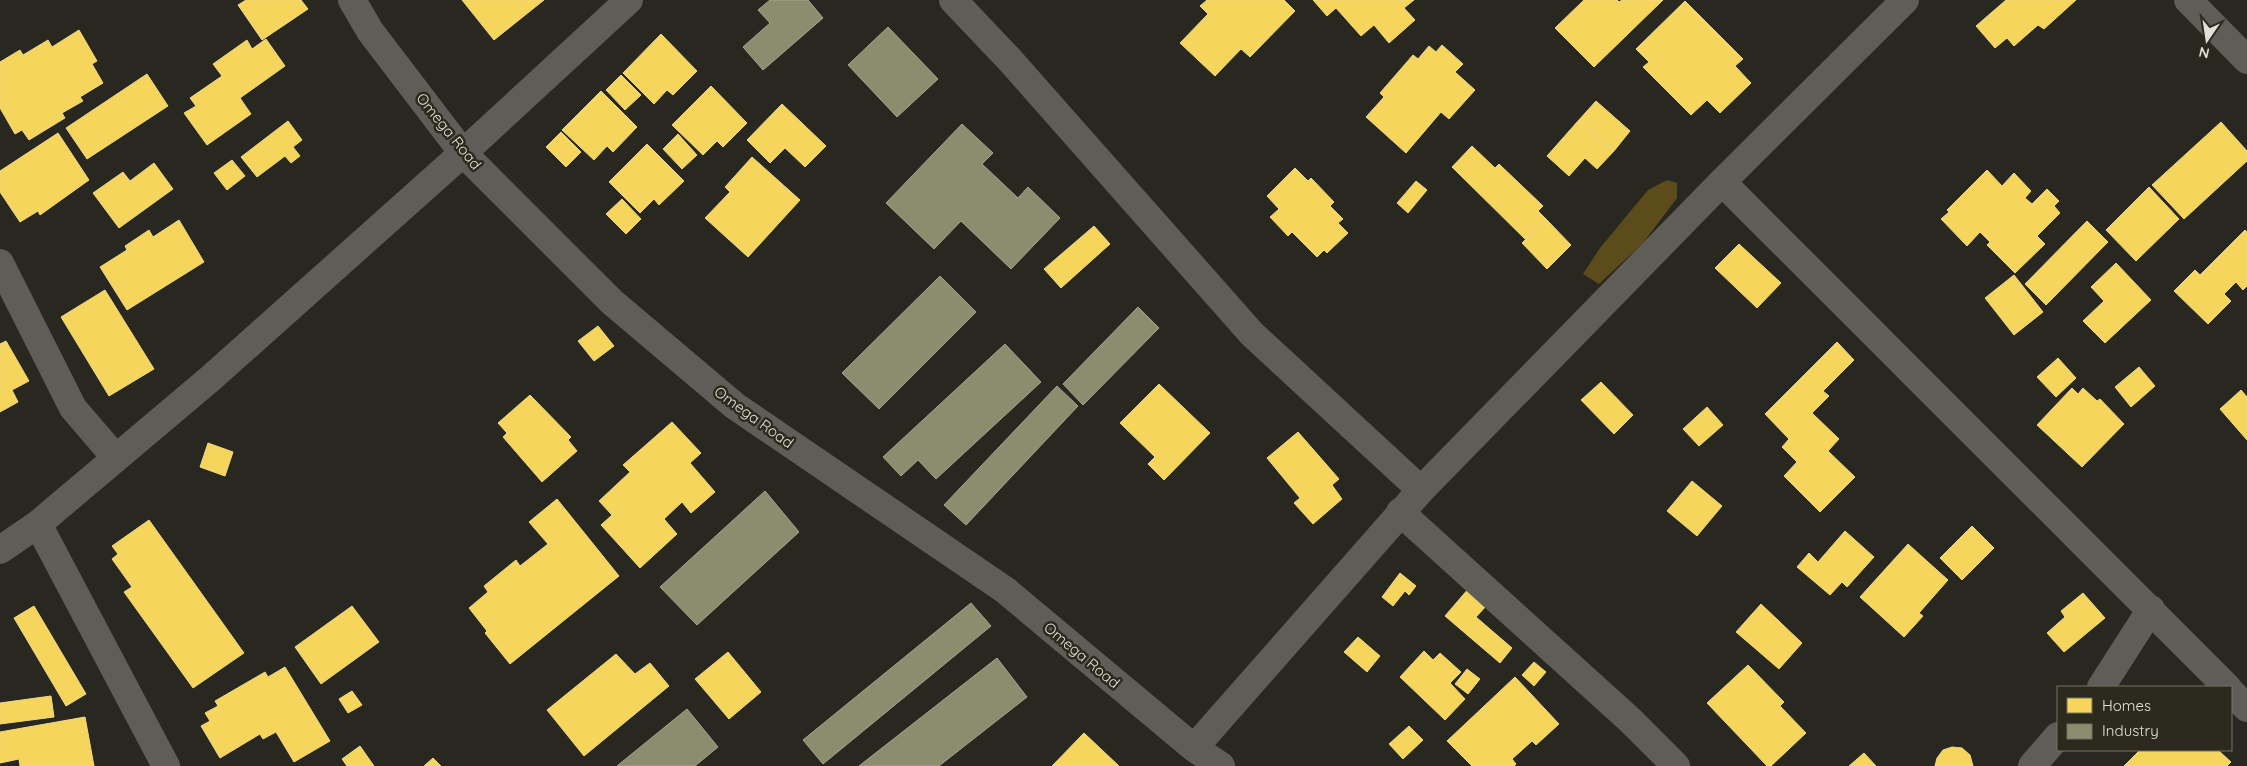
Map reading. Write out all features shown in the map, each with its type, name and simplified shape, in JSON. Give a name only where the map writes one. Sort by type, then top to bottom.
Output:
[{"type":"street","name":"Omega Road","points":[[352,0],[370,31],[463,153],[612,302],[735,406],[1005,590],[1194,748],[1221,766]]},
{"type":"street","points":[[0,550],[38,524],[114,457],[211,378],[463,153],[629,0]]},
{"type":"street","points":[[954,0],[1009,59],[1252,334],[1421,490]]},
{"type":"street","points":[[1194,748],[1400,512],[1722,182],[1905,0]]},
{"type":"street","points":[[2188,0],[2247,60]]},
{"type":"street","points":[[1722,182],[2226,686]]},
{"type":"street","points":[[0,263],[73,408],[114,457]]},
{"type":"street","points":[[1400,512],[1630,720],[1676,766]]},
{"type":"street","points":[[38,524],[166,766]]},
{"type":"street","points":[[2102,686],[2151,609]]},
{"type":"street","points":[[2232,693],[2247,708]]},
{"type":"street","points":[[2032,766],[2057,737]]},
{"type":"shaded area","points":[[1667,180],[1677,183],[1677,198],[1643,243],[1599,284],[1583,274],[1600,248],[1648,190]]},
{"type":"building: Homes","points":[[246,0],[301,0],[308,9],[262,40],[238,5]]},
{"type":"building: Homes","points":[[462,0],[544,0],[494,40]]},
{"type":"building: Homes","points":[[1207,0],[1284,0],[1295,11],[1250,57],[1241,49],[1215,76],[1180,43],[1208,14],[1200,6]]},
{"type":"building: Homes","points":[[1313,0],[1414,0],[1404,8],[1415,20],[1389,43],[1374,25],[1361,36],[1336,8],[1327,16]]},
{"type":"building: Homes","points":[[1584,0],[1617,0],[1619,2],[1622,0],[1663,0],[1594,67],[1555,28]]},
{"type":"building: Homes","points":[[2006,0],[2076,0],[2044,29],[2038,25],[2014,46],[2007,38],[1995,48],[1976,26]]},
{"type":"building: Homes","points":[[1685,1],[1743,59],[1735,66],[1751,83],[1720,113],[1707,100],[1691,115],[1643,67],[1649,62],[1636,49]]},
{"type":"building: Homes","points":[[79,30],[97,61],[92,64],[103,83],[80,97],[83,101],[62,113],[65,118],[29,140],[22,130],[15,134],[0,108],[0,62],[20,50],[23,55],[48,40],[52,47]]},
{"type":"building: Homes","points":[[661,34],[697,71],[673,95],[667,90],[654,104],[623,73]]},
{"type":"building: Homes","points":[[266,39],[285,66],[240,98],[251,114],[207,145],[184,113],[196,106],[190,98],[222,76],[213,64],[247,40],[252,49]]},
{"type":"building: Homes","points":[[1442,45],[1463,64],[1455,72],[1475,90],[1449,119],[1441,112],[1406,153],[1366,117],[1384,97],[1380,93],[1413,55],[1418,59],[1429,46],[1436,52]]},
{"type":"building: Homes","points":[[147,74],[168,106],[87,159],[66,128]]},
{"type":"building: Homes","points":[[621,75],[641,95],[625,110],[606,90]]},
{"type":"building: Homes","points":[[711,86],[747,123],[723,147],[717,141],[703,155],[672,125]]},
{"type":"building: Homes","points":[[601,91],[637,127],[613,152],[607,146],[594,160],[562,130]]},
{"type":"building: Homes","points":[[1596,101],[1630,131],[1614,151],[1578,121]]},
{"type":"building: Homes","points":[[782,104],[826,146],[805,167],[785,148],[770,163],[747,140]]},
{"type":"building: Homes","points":[[288,121],[302,140],[293,147],[300,156],[291,163],[285,156],[257,177],[241,157]]},
{"type":"building: Homes","points":[[1578,121],[1614,151],[1597,169],[1585,158],[1569,176],[1547,156]]},
{"type":"building: Homes","points":[[2221,122],[2247,151],[2247,161],[2184,219],[2152,185]]},
{"type":"building: Homes","points":[[561,132],[581,152],[566,167],[546,147]]},
{"type":"building: Homes","points":[[58,133],[89,180],[40,215],[38,211],[20,222],[0,192],[0,171]]},
{"type":"building: Homes","points":[[678,134],[697,155],[682,169],[663,149]]},
{"type":"building: Homes","points":[[647,144],[684,181],[659,205],[654,199],[640,213],[609,182]]},
{"type":"building: Homes","points":[[1472,146],[1495,168],[1499,164],[1543,206],[1538,211],[1546,219],[1526,240],[1452,167]]},
{"type":"building: Homes","points":[[752,157],[800,200],[748,257],[705,218],[730,192],[725,187]]},
{"type":"building: Homes","points":[[232,160],[245,176],[227,190],[214,173]]},
{"type":"building: Homes","points":[[154,163],[173,189],[119,228],[93,193],[123,172],[130,181]]},
{"type":"building: Homes","points":[[1295,168],[1308,181],[1311,178],[1334,202],[1330,206],[1343,219],[1338,223],[1348,233],[1327,253],[1324,250],[1317,257],[1292,232],[1288,236],[1270,217],[1279,209],[1267,196]]},
{"type":"building: Homes","points":[[1987,170],[2002,186],[2014,173],[2031,191],[2025,198],[2032,204],[2047,189],[2059,201],[2054,206],[2060,213],[2037,236],[2045,244],[2015,273],[1987,245],[1990,242],[1980,232],[1967,246],[1941,219],[1949,212],[1947,210]]},
{"type":"building: Homes","points":[[1416,181],[1427,190],[1408,213],[1397,203]]},
{"type":"building: Homes","points":[[2149,187],[2179,219],[2136,261],[2106,230]]},
{"type":"building: Homes","points":[[622,199],[641,219],[626,234],[606,214]]},
{"type":"building: Homes","points":[[1546,219],[1571,245],[1547,269],[1522,243]]},
{"type":"building: Homes","points":[[179,220],[204,262],[127,310],[100,267],[127,250],[125,246],[149,230],[153,237]]},
{"type":"building: Homes","points":[[2087,221],[2108,242],[2046,305],[2025,284]]},
{"type":"building: Homes","points":[[1094,226],[1110,244],[1061,288],[1044,269]]},
{"type":"building: Homes","points":[[2245,230],[2247,232],[2247,286],[2243,290],[2236,282],[2224,294],[2231,301],[2208,324],[2174,291],[2195,270],[2200,275]]},
{"type":"building: Homes","points":[[1739,244],[1781,283],[1757,308],[1715,268]]},
{"type":"building: Homes","points":[[2116,263],[2151,300],[2105,343],[2083,321],[2104,301],[2091,287]]},
{"type":"building: Homes","points":[[2014,275],[2043,312],[2014,335],[1985,298]]},
{"type":"building: Homes","points":[[105,290],[154,369],[109,396],[61,317]]},
{"type":"building: Homes","points":[[598,326],[614,346],[594,361],[578,341]]},
{"type":"building: Homes","points":[[6,341],[29,381],[12,390],[18,402],[0,412],[0,344]]},
{"type":"building: Homes","points":[[1837,342],[1854,360],[1823,391],[1829,396],[1812,413],[1839,439],[1828,451],[1855,477],[1820,512],[1784,476],[1797,462],[1782,447],[1789,439],[1765,414]]},
{"type":"building: Homes","points":[[2058,358],[2076,378],[2056,397],[2037,377]]},
{"type":"building: Homes","points":[[2139,367],[2155,386],[2131,407],[2115,387]]},
{"type":"building: Homes","points":[[1601,382],[1633,415],[1614,434],[1581,400]]},
{"type":"building: Homes","points":[[1159,384],[1210,433],[1164,480],[1148,464],[1155,457],[1120,423]]},
{"type":"building: Homes","points":[[2072,388],[2078,394],[2083,388],[2097,401],[2100,399],[2124,424],[2082,467],[2037,425]]},
{"type":"building: Homes","points":[[2241,390],[2247,397],[2247,440],[2220,409]]},
{"type":"building: Homes","points":[[530,395],[571,437],[568,440],[577,451],[542,482],[503,437],[507,433],[498,423]]},
{"type":"building: Homes","points":[[1707,407],[1723,425],[1699,446],[1683,429]]},
{"type":"building: Homes","points":[[672,422],[701,453],[690,463],[715,492],[691,513],[682,502],[664,519],[677,534],[640,568],[601,525],[612,515],[599,501],[630,472],[623,465]]},
{"type":"building: Homes","points":[[1298,432],[1339,479],[1332,485],[1342,499],[1313,524],[1294,503],[1300,498],[1267,458]]},
{"type":"building: Homes","points":[[208,443],[233,452],[225,476],[200,467]]},
{"type":"building: Homes","points":[[1692,481],[1722,506],[1697,536],[1667,511]]},
{"type":"building: Homes","points":[[557,499],[619,576],[510,664],[485,633],[487,631],[469,608],[488,592],[484,586],[516,560],[520,566],[548,544],[529,522]]},
{"type":"building: Homes","points":[[149,520],[244,653],[193,688],[124,592],[132,587],[112,559],[118,554],[112,546]]},
{"type":"building: Homes","points":[[1972,526],[1994,548],[1962,580],[1940,558]]},
{"type":"building: Homes","points":[[1845,531],[1874,557],[1847,587],[1842,582],[1830,595],[1797,567],[1809,553],[1818,562]]},
{"type":"building: Homes","points":[[1908,544],[1948,580],[1919,613],[1923,616],[1904,637],[1860,597]]},
{"type":"building: Homes","points":[[1400,573],[1416,586],[1409,595],[1405,591],[1393,606],[1382,597]]},
{"type":"building: Homes","points":[[1469,588],[1488,604],[1476,617],[1512,648],[1500,663],[1445,616]]},
{"type":"building: Homes","points":[[2083,593],[2105,618],[2064,652],[2047,633],[2065,617],[2061,611]]},
{"type":"building: Homes","points":[[1761,604],[1802,643],[1779,669],[1736,632]]},
{"type":"building: Homes","points":[[34,606],[86,694],[66,706],[14,618]]},
{"type":"building: Homes","points":[[352,606],[379,642],[321,684],[295,647]]},
{"type":"building: Homes","points":[[1358,637],[1380,656],[1367,672],[1344,652]]},
{"type":"building: Homes","points":[[1424,651],[1433,660],[1440,653],[1461,672],[1450,683],[1465,699],[1445,720],[1400,677]]},
{"type":"building: Homes","points":[[728,652],[761,692],[729,719],[695,679]]},
{"type":"building: Homes","points":[[616,654],[635,674],[650,663],[669,686],[584,756],[547,710]]},
{"type":"building: Homes","points":[[1534,662],[1546,672],[1534,686],[1522,675]]},
{"type":"building: Homes","points":[[1748,665],[1784,702],[1780,706],[1806,733],[1771,766],[1767,766],[1707,703]]},
{"type":"building: Homes","points":[[285,667],[330,741],[294,762],[276,732],[263,739],[260,734],[220,758],[201,726],[210,721],[205,713],[218,706],[215,701],[265,672],[268,677]]},
{"type":"building: Homes","points":[[1467,669],[1480,679],[1468,694],[1455,684]]},
{"type":"building: Homes","points":[[1515,677],[1559,724],[1536,745],[1532,741],[1512,759],[1516,764],[1514,766],[1472,766],[1447,741]]},
{"type":"building: Homes","points":[[352,691],[362,705],[348,713],[339,699]]},
{"type":"building: Homes","points":[[51,696],[54,717],[0,724],[0,703]]},
{"type":"building: Homes","points":[[85,717],[94,766],[20,766],[19,759],[0,763],[0,732]]},
{"type":"building: Homes","points":[[1409,726],[1423,740],[1403,759],[1389,744]]},
{"type":"building: Homes","points":[[1084,733],[1119,766],[1052,766]]},
{"type":"building: Homes","points":[[360,746],[374,766],[347,766],[342,759]]},
{"type":"building: Homes","points":[[1952,747],[1962,748],[1970,755],[1973,766],[1935,766],[1937,758],[1943,750]]},
{"type":"building: Homes","points":[[2139,751],[2219,751],[2231,762],[2227,766],[2124,766]]},
{"type":"building: Homes","points":[[1864,753],[1876,766],[1849,766]]},
{"type":"building: Homes","points":[[433,758],[441,766],[424,766]]},
{"type":"building: Industry","points":[[770,0],[808,0],[823,18],[763,70],[743,47],[770,23],[758,10]]},
{"type":"building: Industry","points":[[888,27],[938,79],[897,117],[848,65]]},
{"type":"building: Industry","points":[[962,124],[993,153],[982,164],[1018,198],[1028,187],[1060,218],[1011,269],[961,221],[934,249],[886,203]]},
{"type":"building: Industry","points":[[940,276],[976,312],[879,409],[842,373]]},
{"type":"building: Industry","points":[[1138,307],[1159,328],[1083,405],[1063,384]]},
{"type":"building: Industry","points":[[1005,344],[1041,382],[936,479],[918,460],[901,476],[883,457]]},
{"type":"building: Industry","points":[[1057,386],[1078,406],[966,525],[944,505]]},
{"type":"building: Industry","points":[[765,491],[799,532],[697,625],[660,587]]},
{"type":"building: Industry","points":[[971,603],[991,626],[823,764],[803,740]]},
{"type":"building: Industry","points":[[997,658],[1027,697],[939,766],[859,766]]},
{"type":"building: Industry","points":[[687,709],[718,747],[695,766],[617,766]]}]
